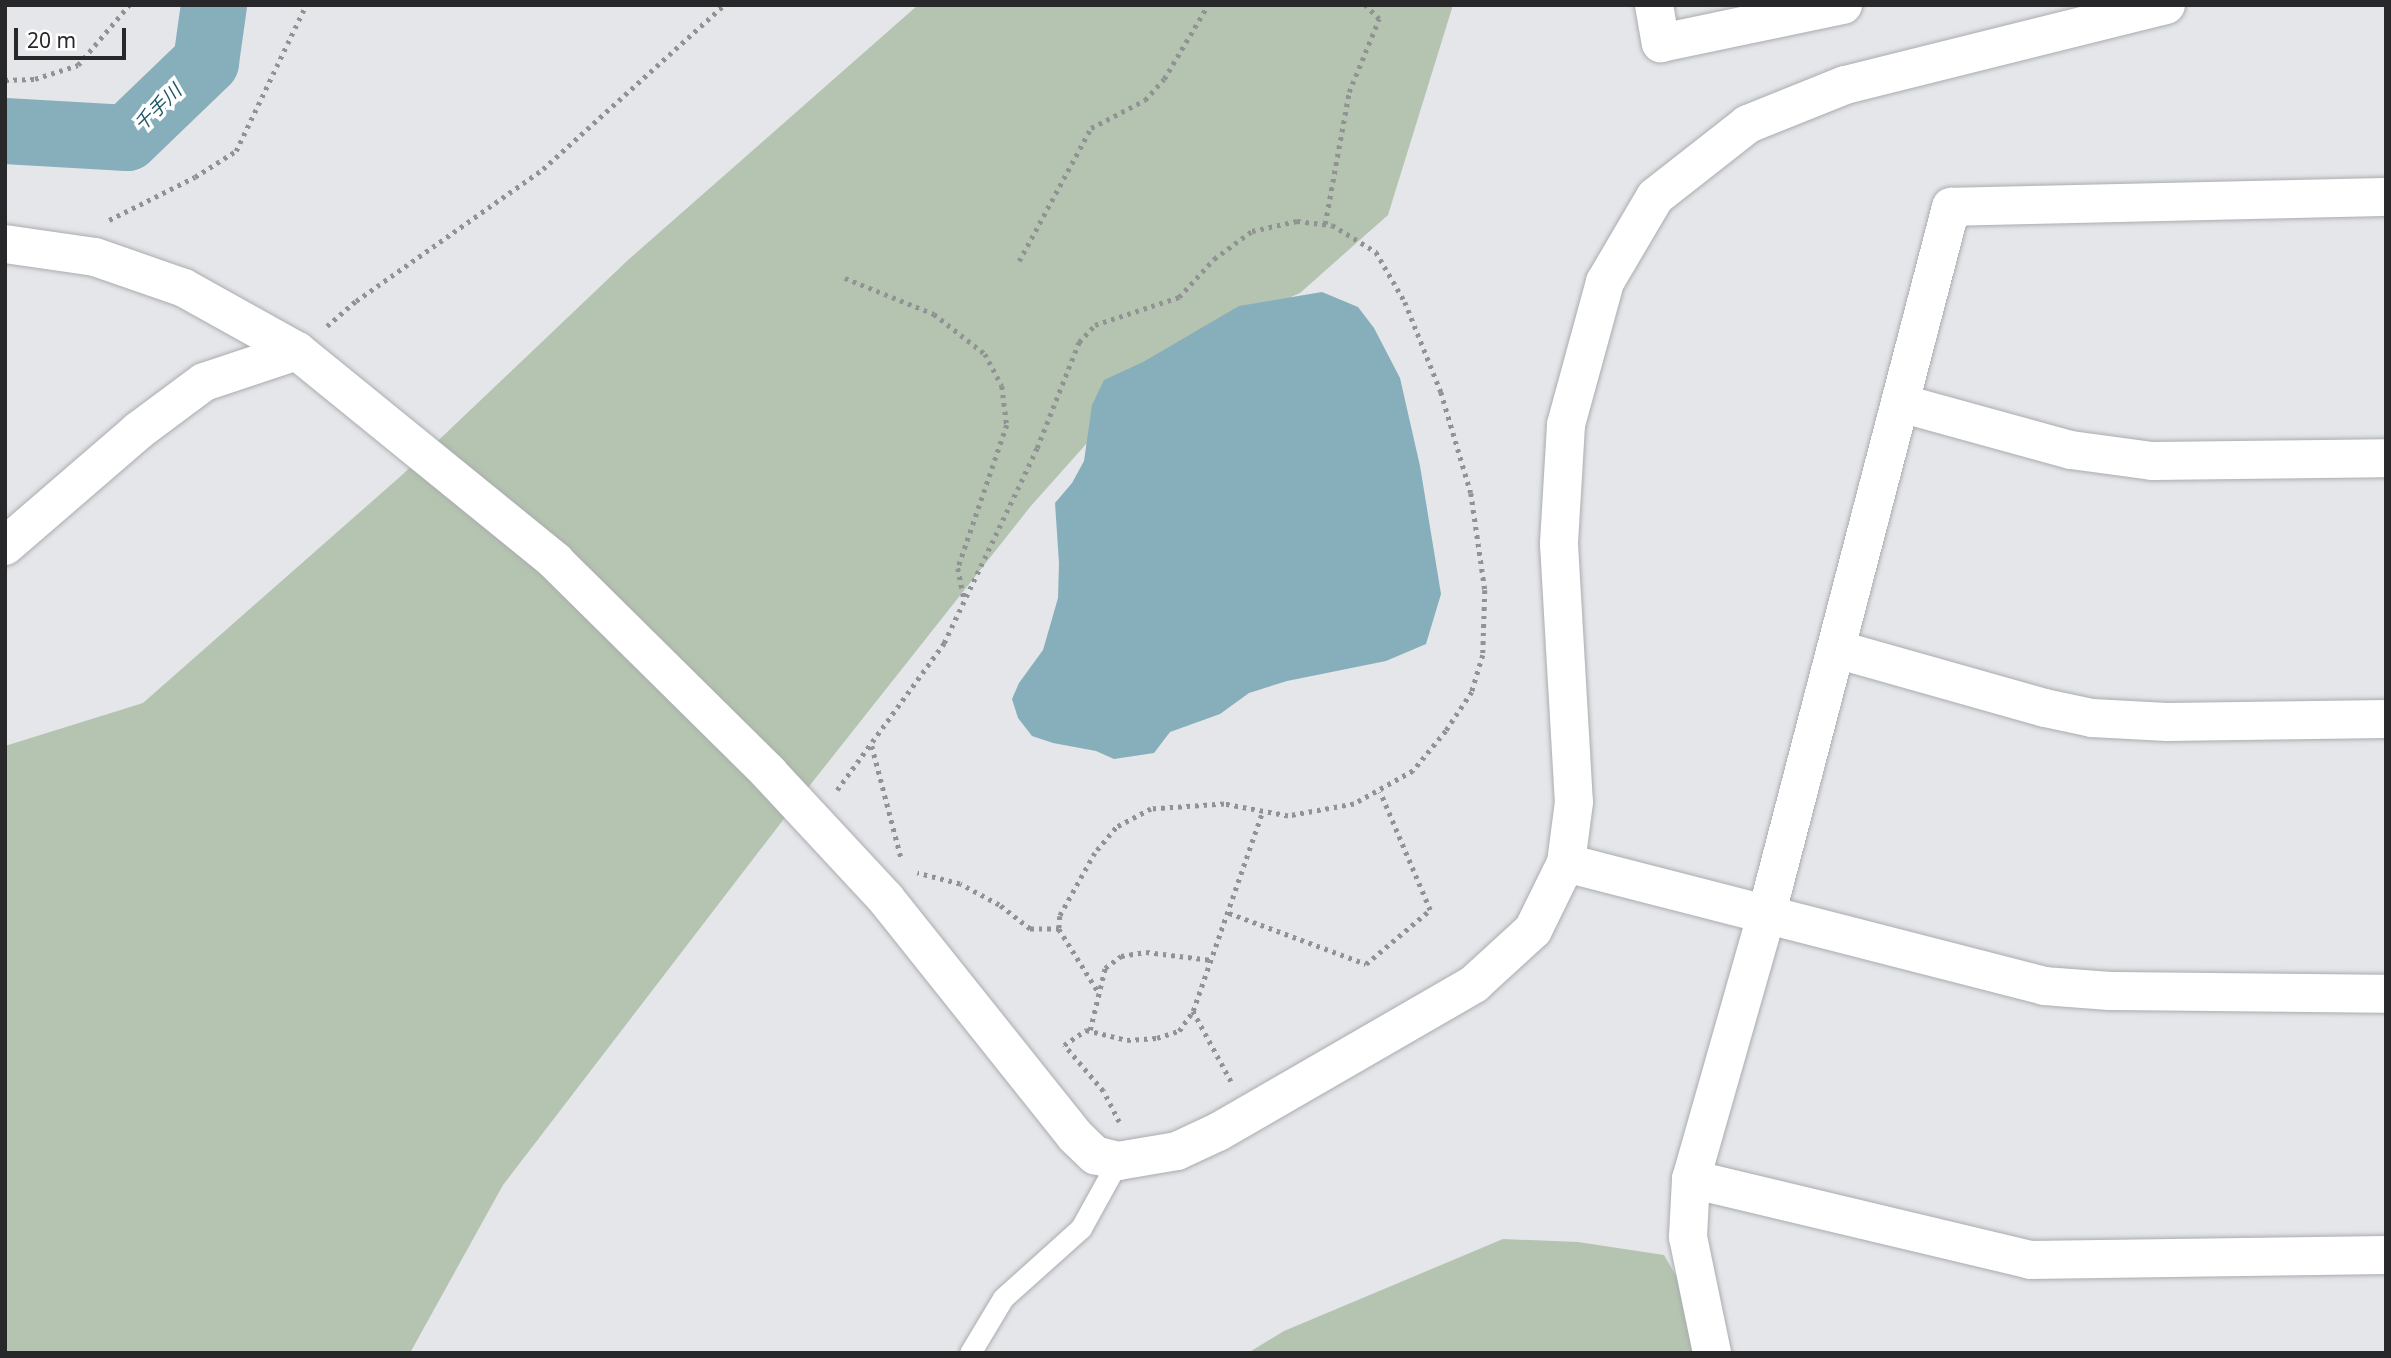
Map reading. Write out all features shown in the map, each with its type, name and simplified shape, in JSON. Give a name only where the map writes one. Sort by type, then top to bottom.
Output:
[{"type":"street","points":[[1654,5],[1661,43],[1756,14],[1843,5]]},
{"type":"street","points":[[5,244],[94,257],[184,288],[297,351],[555,561],[813,820],[886,899],[1075,1136],[1095,1155],[1118,1161],[1177,1152],[1249,1114],[1474,984],[1534,930],[1566,863],[1574,802],[1559,544],[1566,425],[1605,282],[1655,197],[1748,124],[1844,85],[2166,5]]},
{"type":"street","points":[[1712,1353],[1688,1237],[1691,1179],[1766,916],[1951,207],[2386,197]]},
{"type":"street","points":[[5,546],[138,431],[204,382],[297,351]]},
{"type":"street","points":[[1900,403],[2071,450],[2152,461],[2386,458]]},
{"type":"street","points":[[1836,649],[2045,708],[2092,718],[2167,722],[2386,719]]},
{"type":"street","points":[[1566,863],[2045,986],[2110,991],[2386,994]]},
{"type":"street","points":[[1691,1179],[2030,1260],[2386,1255]]},
{"type":"lane","points":[[970,1353],[1003,1298],[1081,1228],[1118,1161]]},
{"type":"path","points":[[5,79],[35,79],[78,65],[129,5]]},
{"type":"path","points":[[57,252],[118,215],[195,177],[236,150],[306,5]]},
{"type":"path","points":[[297,351],[356,301],[543,169],[724,5]]},
{"type":"path","points":[[1019,261],[1091,128],[1144,100],[1164,79],[1208,5]]},
{"type":"path","points":[[1325,224],[1349,92],[1379,19],[1365,5]]},
{"type":"path","points":[[813,820],[872,746],[944,643],[1037,448],[1079,342],[1095,326],[1179,297],[1214,260],[1252,231],[1297,221],[1332,225],[1376,252],[1405,302],[1441,392],[1471,494],[1485,590],[1483,655],[1472,692],[1446,731],[1413,771],[1380,792],[1354,804],[1288,816],[1224,804],[1195,804],[1151,810],[1116,828],[1095,853],[1060,916],[1059,929],[1099,994]]},
{"type":"path","points":[[845,278],[934,314],[985,354],[1002,386],[1007,425],[958,568],[964,601]]},
{"type":"path","points":[[872,746],[902,861]]},
{"type":"path","points":[[1229,913],[1366,964],[1430,910],[1380,792]]},
{"type":"path","points":[[1118,1161],[1119,1122],[1104,1091],[1064,1045],[1086,1030],[1127,1040],[1157,1038],[1179,1031],[1193,1011],[1262,813]]},
{"type":"path","points":[[911,868],[921,875],[960,884],[999,905],[1030,929],[1059,929]]},
{"type":"path","points":[[1090,1030],[1105,968],[1121,956],[1146,951],[1212,960]]},
{"type":"path","points":[[1193,1011],[1249,1114]]},
{"type":"green space","points":[[918,5],[1453,5],[1388,215],[1300,293],[1170,350],[1030,507],[803,794],[503,1185],[410,1353],[5,1353],[5,746],[143,703],[402,475],[628,260]]},
{"type":"green space","points":[[1503,1239],[1578,1242],[1664,1255],[1721,1353],[1248,1353],[1284,1331]]},
{"type":"water","points":[[1322,292],[1358,307],[1374,328],[1400,378],[1420,466],[1441,594],[1426,644],[1386,661],[1287,681],[1249,693],[1220,714],[1170,732],[1154,753],[1114,759],[1096,751],[1032,736],[1018,718],[1012,699],[1019,683],[1043,650],[1058,598],[1059,563],[1055,503],[1072,483],[1084,461],[1092,405],[1104,380],[1143,362],[1239,306]]},
{"type":"waterway","name":"千手川","points":[[5,131],[127,138],[206,62],[214,5]]}]
